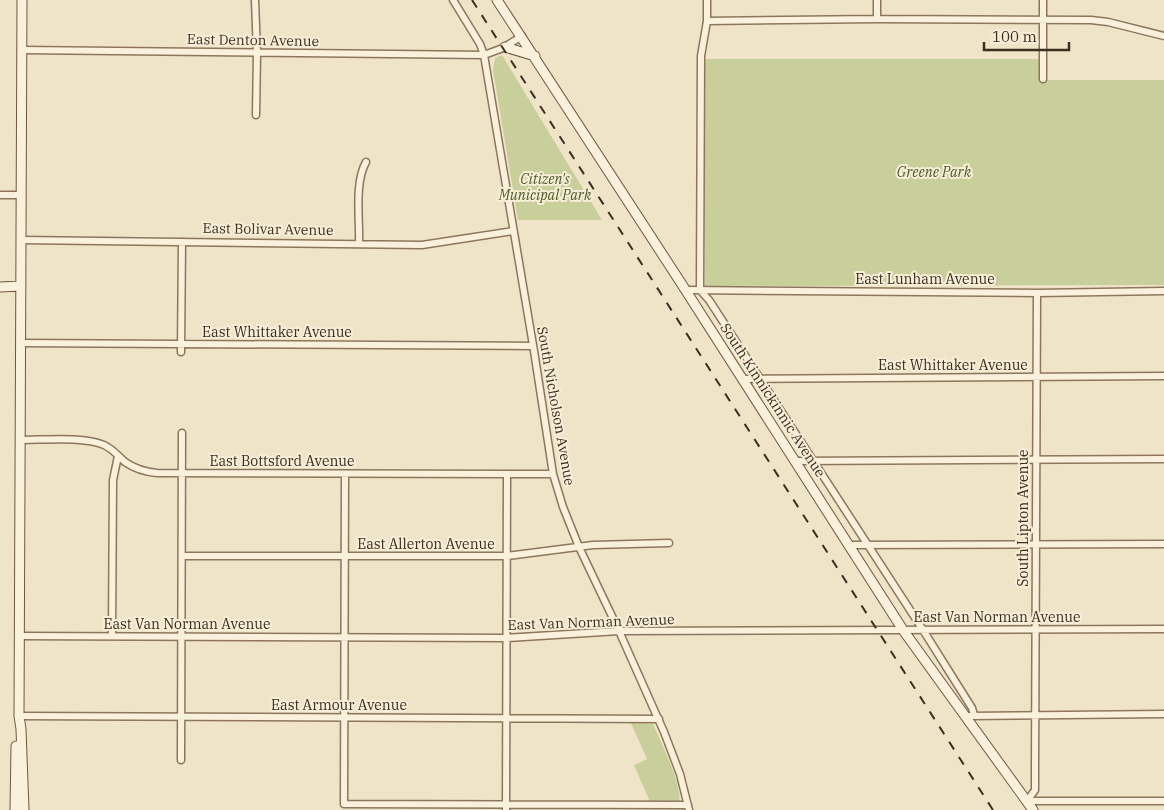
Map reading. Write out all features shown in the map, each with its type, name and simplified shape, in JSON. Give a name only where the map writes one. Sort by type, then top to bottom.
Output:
[{"type":"street","points":[[22,0],[19,716],[24,810]]},
{"type":"street","points":[[255,0],[257,53],[256,115]]},
{"type":"street","name":"South Nicholson Avenue","points":[[453,0],[480,44],[484,55],[533,346],[552,474],[562,507],[579,547],[659,719],[680,774],[688,807]]},
{"type":"street","name":"South Kinnickinnic Avenue","points":[[498,0],[903,630],[1033,810]]},
{"type":"street","points":[[700,290],[701,35],[707,21],[707,0]]},
{"type":"street","points":[[877,0],[877,19]]},
{"type":"street","points":[[1043,0],[1043,79]]},
{"type":"street","points":[[707,21],[877,19],[1108,22],[1164,36]]},
{"type":"street","points":[[484,55],[505,47],[522,36]]},
{"type":"street","points":[[505,47],[535,56]]},
{"type":"street","name":"East Denton Avenue","points":[[21,50],[484,55]]},
{"type":"street","points":[[359,244],[360,181],[362,169],[366,162]]},
{"type":"street","points":[[0,195],[21,195]]},
{"type":"street","name":"East Bolivar Avenue","points":[[21,240],[422,245],[513,231]]},
{"type":"street","points":[[182,242],[182,352]]},
{"type":"street","points":[[0,287],[21,286]]},
{"type":"street","name":"East Lunham Avenue","points":[[686,290],[1164,292]]},
{"type":"street","name":"South Kinnickinnic Avenue","points":[[700,290],[709,300],[923,630],[972,708],[974,715]]},
{"type":"street","name":"South Lipton Avenue","points":[[1027,801],[1035,790],[1037,292]]},
{"type":"street","name":"East Whittaker Avenue","points":[[20,344],[533,346]]},
{"type":"street","name":"East Whittaker Avenue","points":[[742,379],[1164,376]]},
{"type":"street","points":[[181,760],[182,433]]},
{"type":"street","name":"East Bottsford Avenue","points":[[20,440],[88,441],[103,444],[112,449],[126,463],[144,471],[157,473],[552,474]]},
{"type":"street","points":[[112,636],[113,480],[118,456]]},
{"type":"street","points":[[795,461],[1164,459]]},
{"type":"street","points":[[345,474],[344,804],[506,807],[688,807]]},
{"type":"street","points":[[506,807],[507,474]]},
{"type":"street","name":"East Allerton Avenue","points":[[182,556],[507,556],[611,544],[670,544]]},
{"type":"street","points":[[850,545],[1164,544]]},
{"type":"street","name":"East Van Norman Avenue","points":[[19,636],[506,638],[619,631],[1164,629]]},
{"type":"street","points":[[964,716],[1164,714]]},
{"type":"street","points":[[15,810],[16,729],[19,716]]},
{"type":"street","name":"East Armour Avenue","points":[[19,716],[659,719]]},
{"type":"street","points":[[1027,801],[1164,801]]},
{"type":"green space","name":"Citizen's Municipal Park","points":[[502,55],[602,220],[518,220],[493,70],[495,58]]},
{"type":"green space","name":"Greene Park","points":[[704,59],[1043,59],[1044,80],[1164,80],[1164,285],[705,286]]},
{"type":"green space","points":[[631,723],[653,724],[675,775],[680,795],[679,801],[650,802],[634,765],[647,759]]},
{"type":"railway","points":[[472,0],[993,810]]}]
